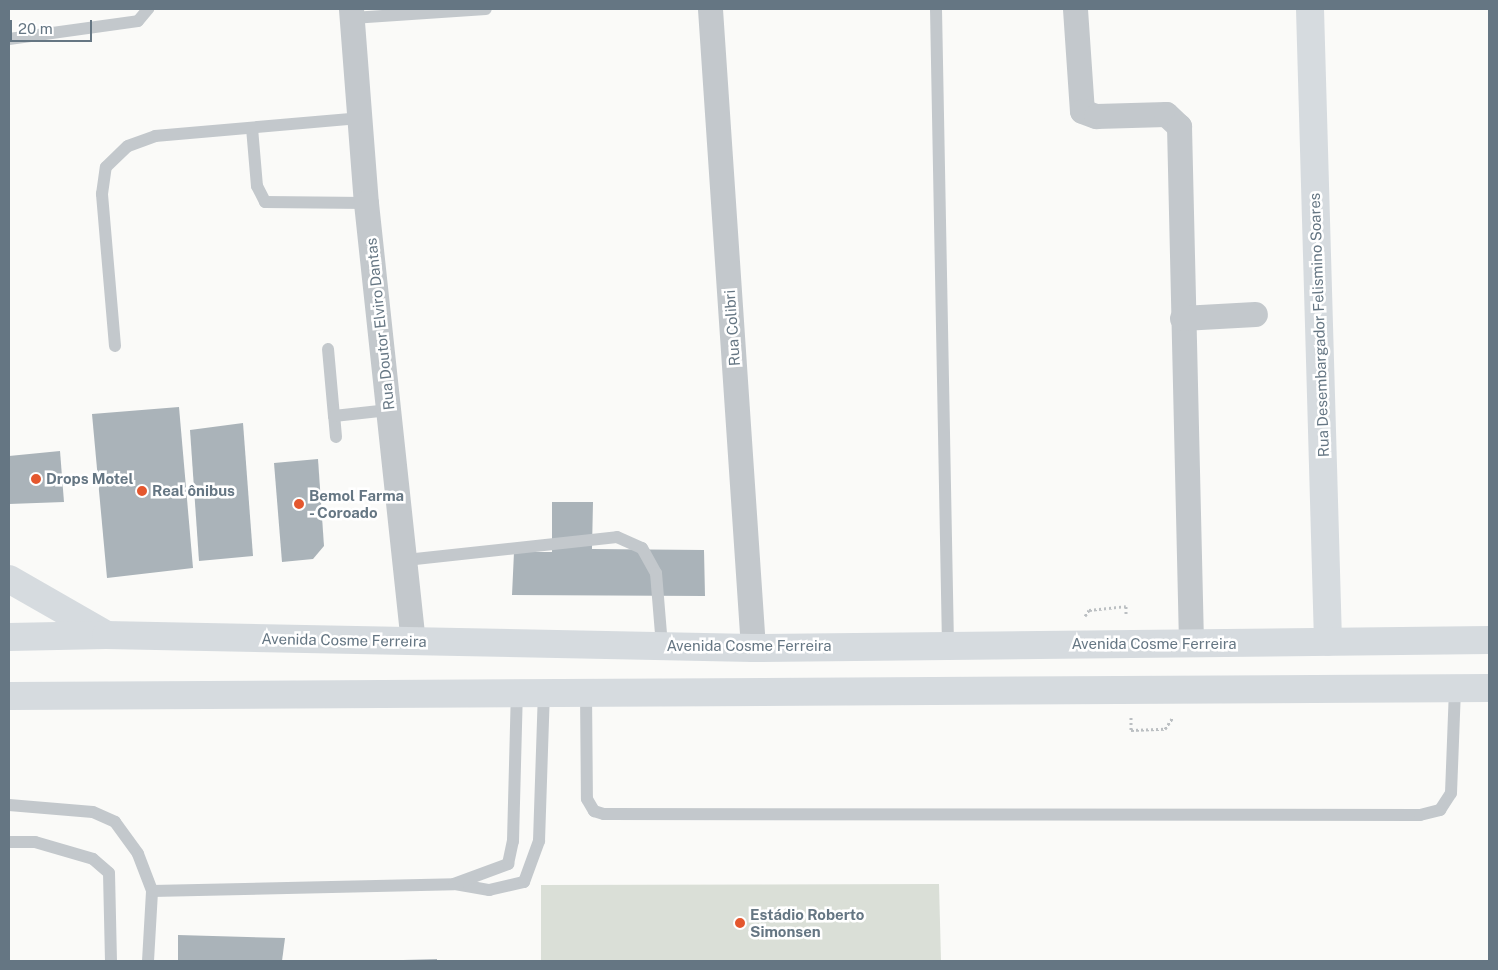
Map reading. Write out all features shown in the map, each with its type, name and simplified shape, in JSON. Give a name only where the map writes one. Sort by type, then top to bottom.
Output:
[{"type":"main road","name":"Rua Desembargador Felismino Soares","points":[[1310,9],[1328,642]]},
{"type":"main road","points":[[9,579],[106,635]]},
{"type":"main road","name":"Avenida Cosme Ferreira","points":[[9,637],[106,635],[753,648],[1489,640]]},
{"type":"main road","points":[[9,696],[1489,688]]},
{"type":"street","name":"Rua Colibri","points":[[710,9],[753,648]]},
{"type":"street","points":[[1075,9],[1082,111],[1096,116],[1166,114],[1180,126],[1182,318],[1190,644]]},
{"type":"street","name":"Rua Doutor Elviro Dantas","points":[[352,14],[366,203],[406,560],[413,640]]},
{"type":"street","points":[[1182,318],[1255,314]]},
{"type":"lane","points":[[9,39],[138,21],[148,9]]},
{"type":"lane","points":[[352,14],[486,9]]},
{"type":"lane","points":[[936,9],[948,645]]},
{"type":"lane","points":[[115,346],[102,194],[106,167],[128,146],[155,136],[359,118]]},
{"type":"lane","points":[[252,128],[257,186],[265,202],[366,203]]},
{"type":"lane","points":[[328,349],[336,437]]},
{"type":"lane","points":[[334,416],[389,410]]},
{"type":"lane","points":[[406,560],[617,537],[642,548],[656,573],[662,646]]},
{"type":"lane","points":[[586,692],[587,799],[594,811],[604,814],[1420,815],[1440,810],[1451,793],[1455,688]]},
{"type":"lane","points":[[454,884],[508,864],[513,841],[517,693]]},
{"type":"lane","points":[[152,891],[454,884],[489,890],[524,882],[539,841],[544,693]]},
{"type":"lane","points":[[9,805],[93,812],[116,822],[138,854],[152,891],[148,961]]},
{"type":"lane","points":[[9,842],[35,842],[93,859],[109,872],[111,961]]},
{"type":"shaded area","name":"Estádio Roberto Simonsen","points":[[939,884],[941,961],[541,961],[541,885]]},
{"type":"building","name":"Real ônibus","points":[[179,407],[193,568],[107,578],[92,414]]},
{"type":"building","points":[[243,423],[253,556],[199,561],[190,430]]},
{"type":"building","name":"Drops Motel","points":[[60,451],[64,502],[9,504],[9,456]]},
{"type":"building","name":"Bemol Farma - Coroado","points":[[318,459],[324,546],[313,559],[282,562],[274,463]]},
{"type":"building","points":[[552,502],[593,502],[592,549],[704,550],[705,596],[512,595],[514,552],[552,552]]},
{"type":"building","points":[[178,935],[285,938],[282,961],[178,961]]},
{"type":"building","points":[[437,959],[437,961],[403,961],[403,960]]},
{"type":"place","name":"Drops Motel","points":[[36,479]]},
{"type":"place","name":"Real ônibus","points":[[142,491]]},
{"type":"place","name":"Bemol Farma - Coroado","points":[[299,504]]},
{"type":"place","name":"Estádio Roberto Simonsen","points":[[740,923]]}]
